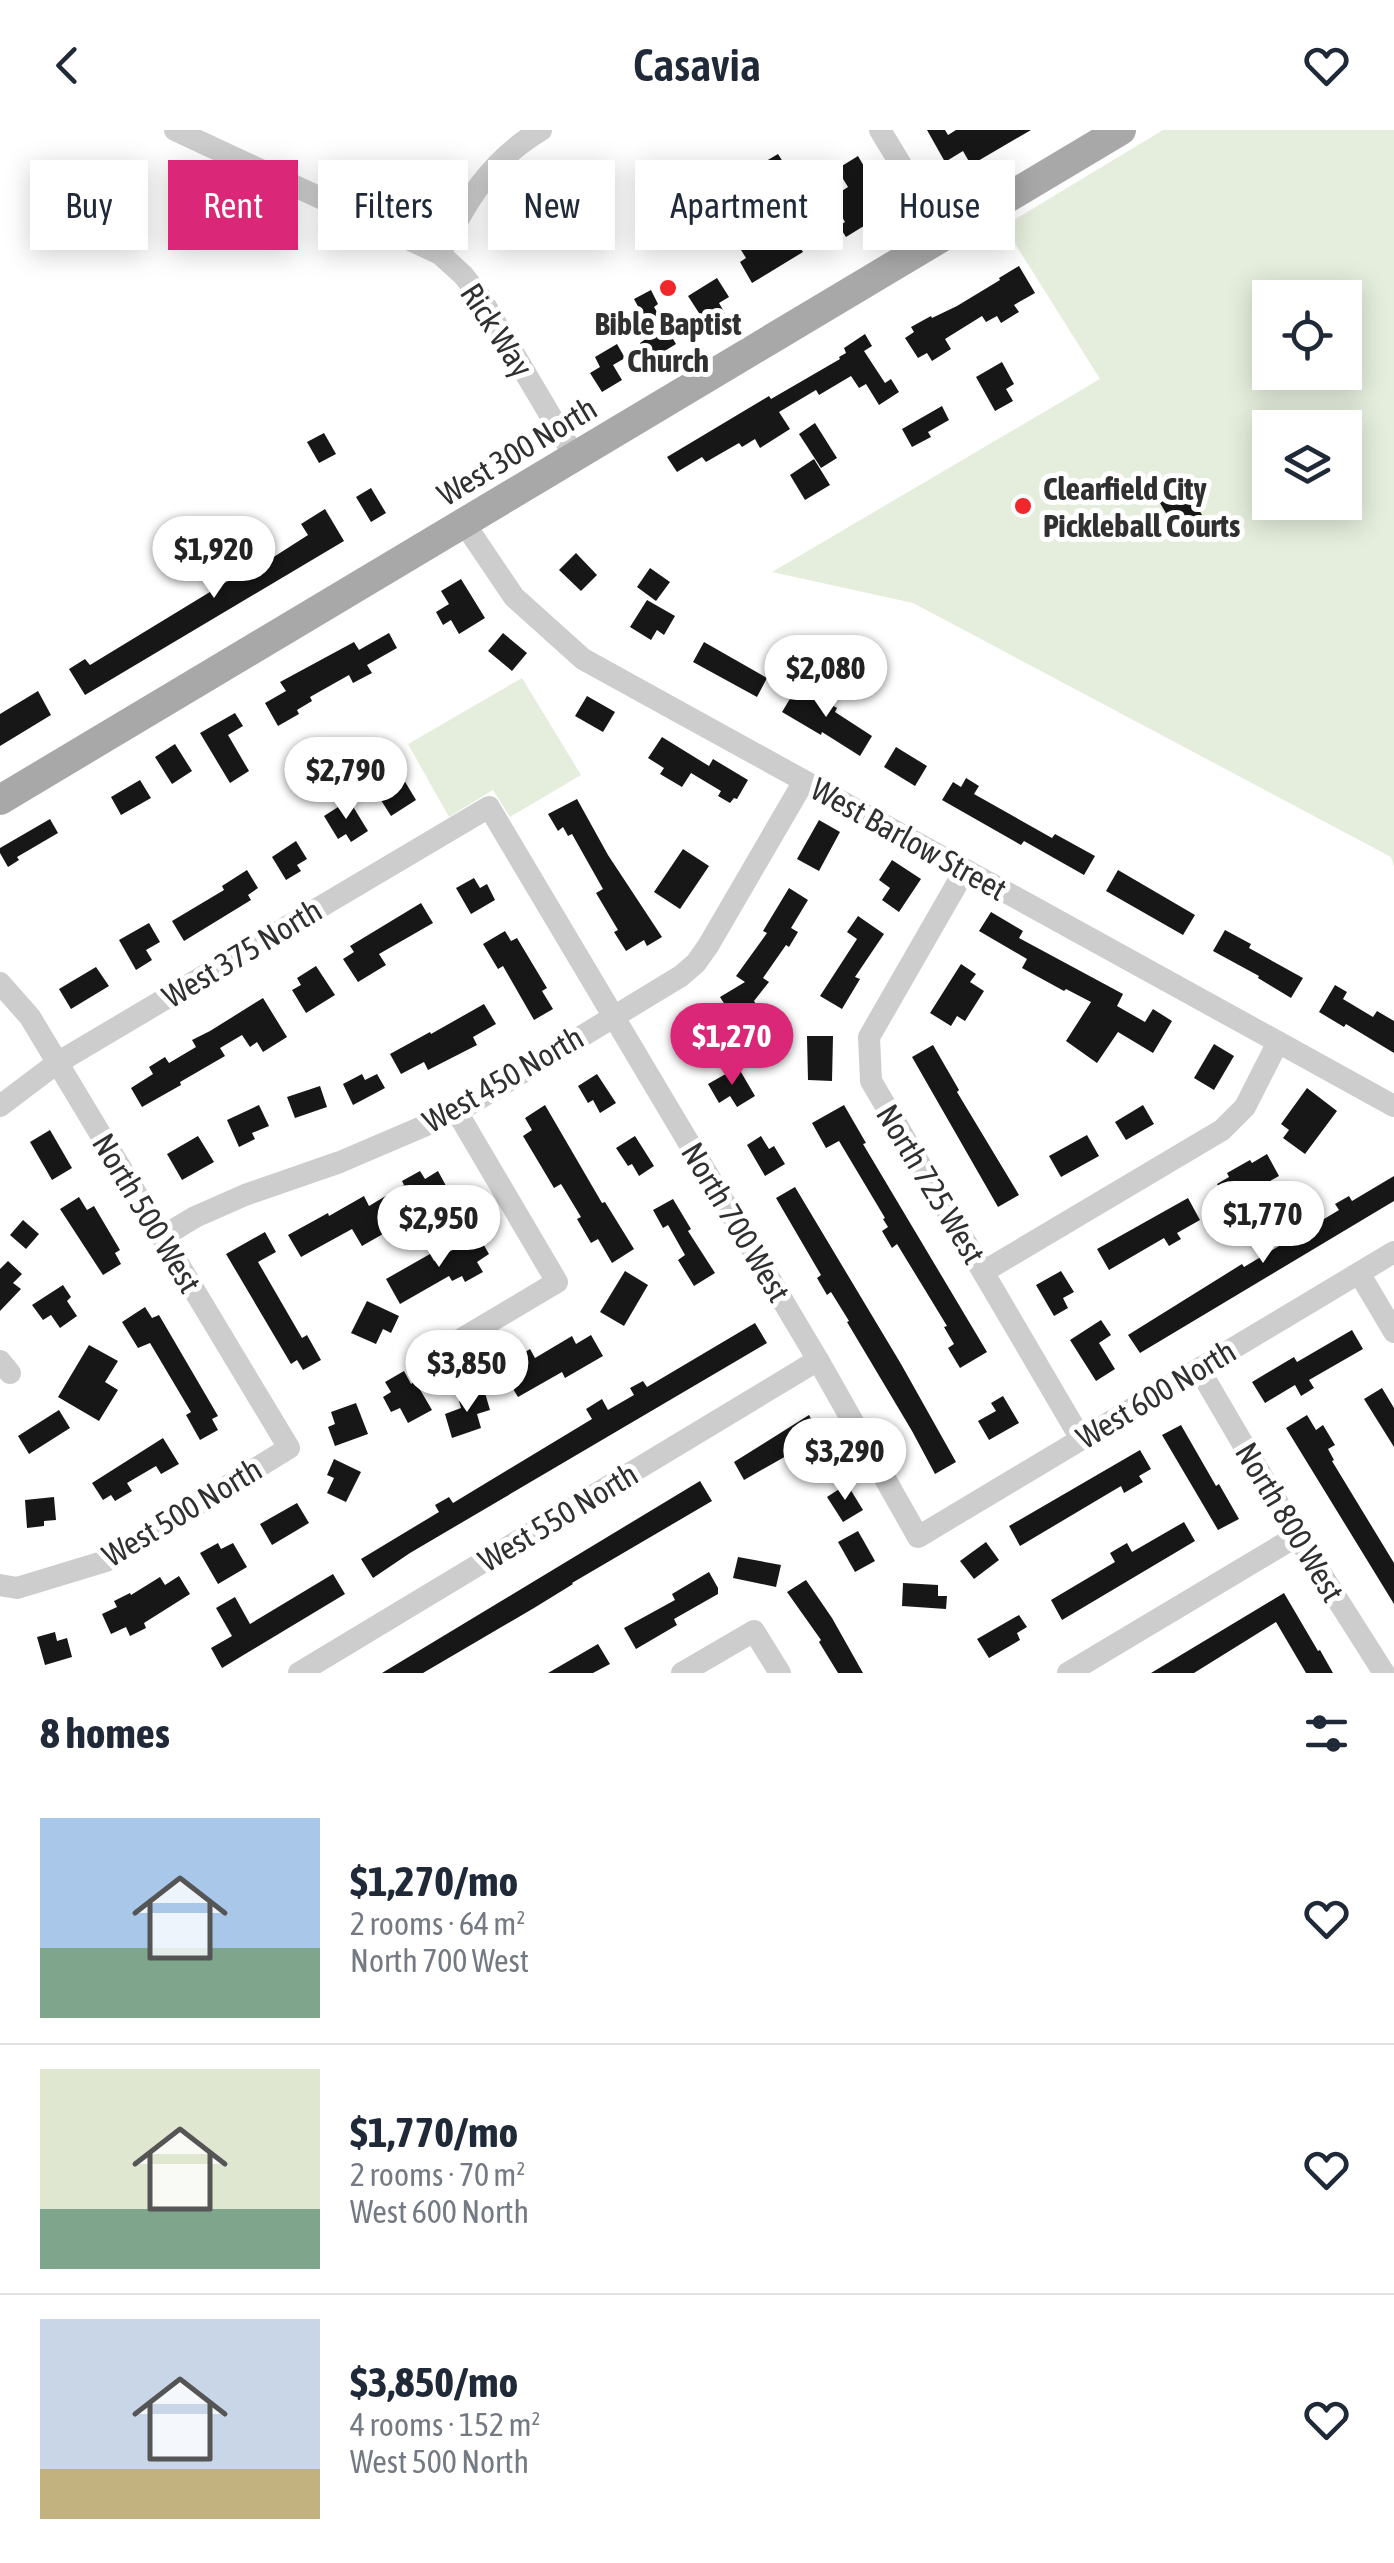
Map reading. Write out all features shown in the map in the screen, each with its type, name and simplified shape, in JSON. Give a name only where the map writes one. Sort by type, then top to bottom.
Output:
[{"type":"main road","name":"West 300 North","points":[[1015,193],[1120,130]]},
{"type":"main road","name":"West 300 North","points":[[0,800],[921,250]]},
{"type":"street","name":"Rick Way","points":[[175,130],[440,254],[479,295],[575,457]]},
{"type":"street","points":[[880,130],[898,160]]},
{"type":"street","points":[[440,254],[476,188],[528,133]]},
{"type":"street","name":"West Barlow Street","points":[[464,523],[514,597],[583,659],[1394,1106]]},
{"type":"street","name":"West 450 North","points":[[162,1237],[245,1194],[340,1162],[458,1112],[682,976],[696,963],[804,781]]},
{"type":"street","name":"North 700 West","points":[[489,807],[818,1360],[918,1537]]},
{"type":"street","name":"West 375 North","points":[[0,1106],[57,1063],[489,807]]},
{"type":"street","name":"North 725 West","points":[[965,870],[869,1037],[870,1082],[1082,1439]]},
{"type":"street","name":"North 500 West","points":[[0,983],[30,1017],[288,1448]]},
{"type":"street","points":[[983,1272],[1222,1130],[1244,1108],[1278,1042]]},
{"type":"street","points":[[452,1344],[557,1282],[458,1112]]},
{"type":"street","name":"West 600 North","points":[[918,1537],[1394,1252]]},
{"type":"street","points":[[1359,1273],[1394,1332]]},
{"type":"street","name":"West 550 North","points":[[299,1673],[818,1360]]},
{"type":"street","name":"North 800 West","points":[[1199,1369],[1297,1536],[1384,1673]]},
{"type":"street","name":"West 500 North","points":[[8,1587],[106,1562],[288,1448]]},
{"type":"street","points":[[1068,1673],[1297,1536]]},
{"type":"street","points":[[682,1673],[754,1631],[780,1673]]},
{"type":"green space","points":[[1163,130],[1394,130],[1394,867],[1391,857],[913,603],[772,572],[1100,379],[1015,244],[1015,219]]},
{"type":"green space","points":[[522,678],[581,775],[510,817],[493,790],[449,817],[408,744]]},
{"type":"building","points":[[927,130],[945,130],[948,135],[956,130],[1031,130],[980,160],[968,160],[963,151],[944,160]]},
{"type":"building","points":[[858,156],[863,165],[863,226],[846,237],[843,190],[848,187],[843,179],[843,165]]},
{"type":"building","points":[[741,250],[803,252],[752,283],[740,262],[746,258]]},
{"type":"building","points":[[1019,266],[1035,293],[1014,305],[1019,312],[1001,323],[997,316],[986,322],[982,316],[945,339],[951,349],[932,361],[927,353],[918,358],[905,338],[914,332],[911,327],[957,306]]},
{"type":"building","points":[[717,278],[729,297],[719,303],[726,315],[708,327],[688,296]]},
{"type":"building","points":[[651,290],[658,304],[654,307],[676,344],[650,360],[640,343],[653,334],[634,299]]},
{"type":"building","points":[[865,334],[872,346],[864,351],[885,383],[891,379],[899,392],[879,405],[866,384],[859,388],[851,376],[819,395],[816,390],[779,412],[790,429],[760,448],[755,439],[742,447],[739,443],[706,462],[702,457],[677,472],[667,457],[840,359],[846,353],[844,348]]},
{"type":"building","points":[[617,344],[625,358],[613,365],[622,380],[602,392],[590,373],[600,367],[595,357]]},
{"type":"building","points":[[1002,362],[1014,384],[1006,389],[1013,401],[995,411],[976,377]]},
{"type":"building","points":[[942,406],[949,420],[928,432],[931,437],[912,447],[902,429]]},
{"type":"building","points":[[815,423],[837,458],[821,468],[799,434]]},
{"type":"building","points":[[324,433],[336,454],[319,463],[307,442]]},
{"type":"building","points":[[814,459],[830,485],[805,500],[790,475]]},
{"type":"building","points":[[1186,487],[1202,515],[1176,530],[1160,503]]},
{"type":"building","points":[[371,488],[386,513],[371,522],[356,497]]},
{"type":"building","points":[[325,509],[344,541],[85,695],[69,669],[85,659],[90,665],[251,567],[236,542],[252,532],[269,560],[308,535],[301,524]]},
{"type":"building","points":[[576,553],[597,575],[581,591],[559,570]]},
{"type":"building","points":[[650,568],[670,582],[656,601],[637,587]]},
{"type":"building","points":[[461,579],[485,618],[459,634],[451,620],[443,625],[436,612],[449,604],[441,591]]},
{"type":"building","points":[[647,600],[675,616],[664,635],[657,630],[651,640],[630,627]]},
{"type":"building","points":[[389,633],[397,648],[367,665],[372,673],[353,683],[349,675],[310,697],[312,701],[297,710],[299,714],[278,726],[265,703],[286,691],[280,682],[354,642],[359,650]]},
{"type":"building","points":[[503,633],[527,653],[512,671],[488,651]]},
{"type":"building","points":[[704,642],[767,678],[757,697],[693,662]]},
{"type":"building","points":[[812,684],[827,693],[823,700],[837,708],[835,712],[872,736],[860,756],[782,712],[794,692],[804,697]]},
{"type":"building","points":[[38,691],[51,715],[0,746],[0,714]]},
{"type":"building","points":[[587,696],[615,712],[603,732],[575,716]]},
{"type":"building","points":[[235,713],[243,726],[228,735],[249,771],[230,783],[200,733]]},
{"type":"building","points":[[662,737],[709,766],[713,759],[748,780],[737,799],[730,803],[718,796],[721,791],[691,773],[682,787],[660,774],[664,768],[648,758]]},
{"type":"building","points":[[175,744],[192,771],[172,784],[155,757]]},
{"type":"building","points":[[896,747],[927,766],[915,786],[884,767]]},
{"type":"building","points":[[306,753],[324,785],[308,794],[289,762]]},
{"type":"building","points":[[398,770],[416,800],[391,816],[372,786]]},
{"type":"building","points":[[966,778],[979,786],[974,794],[1052,838],[1055,834],[1095,856],[1084,875],[942,800],[953,782],[961,787]]},
{"type":"building","points":[[140,780],[151,798],[121,815],[111,797]]},
{"type":"building","points":[[577,799],[662,937],[647,946],[644,940],[626,951],[596,893],[603,889],[572,834],[568,836],[563,827],[558,831],[548,814]]},
{"type":"building","points":[[349,800],[368,831],[351,842],[346,834],[338,839],[324,816]]},
{"type":"building","points":[[50,819],[58,833],[17,857],[19,860],[8,867],[0,848]]},
{"type":"building","points":[[819,820],[840,832],[819,871],[797,859]]},
{"type":"building","points":[[296,841],[307,859],[297,865],[301,871],[286,880],[272,857]]},
{"type":"building","points":[[683,849],[709,866],[680,909],[654,892]]},
{"type":"building","points":[[892,860],[921,879],[899,912],[882,900],[890,888],[879,880]]},
{"type":"building","points":[[247,870],[258,888],[248,895],[251,900],[184,941],[172,921],[224,890],[222,886]]},
{"type":"building","points":[[1118,870],[1195,915],[1183,935],[1106,891]]},
{"type":"building","points":[[474,878],[480,888],[487,884],[495,900],[471,914],[456,888]]},
{"type":"building","points":[[789,888],[808,900],[791,928],[798,932],[763,978],[769,982],[754,1001],[760,1011],[737,1024],[720,997],[745,982],[736,976],[767,933],[763,931]]},
{"type":"building","points":[[421,903],[433,923],[379,954],[386,965],[358,982],[343,959],[354,952],[350,946]]},
{"type":"building","points":[[991,912],[1023,931],[1019,938],[1123,994],[1117,1006],[1145,1022],[1153,1009],[1172,1021],[1153,1053],[1118,1032],[1097,1063],[1066,1041],[1091,1002],[1022,968],[1027,959],[979,931]]},
{"type":"building","points":[[858,916],[884,934],[855,977],[860,979],[842,1009],[820,996],[857,939],[847,932]]},
{"type":"building","points":[[149,923],[160,942],[146,950],[152,960],[136,970],[119,940]]},
{"type":"building","points":[[1225,930],[1303,978],[1291,998],[1213,951]]},
{"type":"building","points":[[505,931],[511,941],[517,938],[547,988],[542,991],[553,1009],[534,1020],[503,966],[498,969],[483,944]]},
{"type":"building","points":[[961,964],[976,974],[970,982],[984,991],[965,1021],[957,1016],[951,1026],[930,1013]]},
{"type":"building","points":[[316,966],[335,995],[306,1013],[292,990],[301,985],[297,978]]},
{"type":"building","points":[[96,967],[109,986],[71,1009],[59,989]]},
{"type":"building","points":[[1335,985],[1347,992],[1343,999],[1373,1017],[1377,1011],[1394,1021],[1394,1053],[1319,1012]]},
{"type":"building","points":[[263,998],[287,1037],[263,1052],[257,1042],[250,1047],[242,1035],[220,1048],[225,1056],[142,1107],[131,1088],[153,1074],[149,1067],[165,1057],[169,1063],[196,1047],[192,1040]]},
{"type":"building","points":[[484,1004],[496,1024],[473,1037],[477,1045],[428,1070],[424,1062],[401,1074],[390,1054]]},
{"type":"building","points":[[694,1012],[712,1042],[692,1054],[674,1024]]},
{"type":"building","points":[[807,1036],[833,1036],[832,1081],[808,1080]]},
{"type":"building","points":[[1214,1044],[1234,1056],[1214,1090],[1194,1078]]},
{"type":"building","points":[[933,1045],[1019,1195],[998,1207],[912,1057]]},
{"type":"building","points":[[738,1067],[755,1096],[737,1107],[730,1096],[719,1103],[708,1084]]},
{"type":"building","points":[[362,1074],[365,1080],[377,1074],[385,1088],[353,1105],[343,1084]]},
{"type":"building","points":[[597,1074],[616,1103],[600,1113],[578,1086]]},
{"type":"building","points":[[320,1086],[327,1107],[295,1118],[287,1097]]},
{"type":"building","points":[[1307,1088],[1337,1111],[1305,1154],[1283,1138],[1289,1130],[1281,1124]]},
{"type":"building","points":[[259,1105],[269,1126],[252,1133],[255,1139],[239,1147],[227,1120]]},
{"type":"building","points":[[545,1105],[602,1203],[605,1202],[634,1249],[612,1263],[598,1239],[591,1243],[561,1184],[554,1188],[523,1136],[532,1130],[525,1118]]},
{"type":"building","points":[[844,1105],[866,1143],[863,1144],[987,1352],[960,1368],[948,1348],[954,1344],[944,1327],[947,1326],[897,1244],[892,1248],[882,1231],[888,1227],[885,1218],[839,1141],[826,1148],[812,1123]]},
{"type":"building","points":[[1143,1105],[1154,1124],[1126,1140],[1115,1122]]},
{"type":"building","points":[[50,1130],[72,1168],[52,1180],[30,1142]]},
{"type":"building","points":[[1087,1135],[1099,1156],[1061,1177],[1049,1156]]},
{"type":"building","points":[[198,1136],[214,1162],[182,1180],[167,1154]]},
{"type":"building","points":[[635,1136],[654,1166],[639,1176],[616,1148]]},
{"type":"building","points":[[761,1136],[769,1149],[774,1146],[785,1164],[765,1176],[747,1145]]},
{"type":"building","points":[[1267,1154],[1279,1176],[1245,1195],[1250,1203],[1234,1212],[1217,1184],[1229,1177],[1227,1173]]},
{"type":"building","points":[[420,1171],[425,1179],[438,1171],[451,1195],[362,1246],[352,1229],[301,1257],[288,1235],[364,1196],[369,1206]]},
{"type":"building","points":[[1394,1176],[1394,1201],[1140,1353],[1128,1335],[1339,1210],[1335,1204],[1349,1196],[1352,1201]]},
{"type":"building","points":[[795,1187],[956,1462],[935,1474],[849,1321],[817,1278],[821,1275],[776,1198]]},
{"type":"building","points":[[79,1197],[87,1210],[94,1206],[120,1250],[115,1253],[121,1264],[103,1275],[60,1209]]},
{"type":"building","points":[[1188,1198],[1200,1220],[1177,1233],[1181,1239],[1169,1246],[1164,1238],[1109,1270],[1097,1249]]},
{"type":"building","points":[[673,1199],[715,1273],[694,1286],[678,1260],[685,1255],[668,1225],[663,1228],[653,1210]]},
{"type":"building","points":[[23,1220],[39,1234],[26,1249],[10,1235]]},
{"type":"building","points":[[265,1232],[276,1252],[258,1262],[302,1338],[307,1335],[321,1360],[303,1370],[297,1360],[291,1364],[226,1254]]},
{"type":"building","points":[[478,1235],[489,1254],[477,1262],[483,1272],[465,1282],[462,1276],[452,1281],[449,1276],[400,1304],[386,1279],[430,1254],[434,1261]]},
{"type":"building","points":[[8,1261],[22,1274],[13,1283],[21,1289],[0,1311],[0,1269]]},
{"type":"building","points":[[625,1271],[648,1285],[624,1326],[600,1312]]},
{"type":"building","points":[[1061,1271],[1074,1292],[1063,1298],[1068,1308],[1054,1316],[1036,1285]]},
{"type":"building","points":[[63,1285],[77,1316],[60,1328],[51,1315],[43,1320],[32,1305]]},
{"type":"building","points":[[367,1301],[399,1316],[391,1333],[383,1329],[376,1344],[351,1333]]},
{"type":"building","points":[[145,1307],[152,1318],[159,1315],[218,1416],[212,1419],[218,1430],[200,1440],[186,1415],[191,1412],[150,1343],[138,1348],[122,1322]]},
{"type":"building","points":[[1101,1320],[1111,1335],[1099,1343],[1115,1369],[1096,1381],[1070,1340]]},
{"type":"building","points":[[755,1323],[767,1343],[373,1578],[361,1559],[439,1512],[435,1505],[449,1497],[453,1503],[592,1419],[586,1409],[602,1399],[608,1410],[634,1395],[630,1388],[643,1381],[647,1387]]},
{"type":"building","points":[[1352,1330],[1363,1349],[1309,1380],[1314,1388],[1301,1396],[1295,1385],[1265,1403],[1252,1382],[1294,1357],[1297,1362]]},
{"type":"building","points":[[591,1335],[603,1356],[565,1378],[562,1372],[518,1397],[507,1379],[519,1372],[512,1360],[530,1349],[535,1358],[572,1336],[576,1344]]},
{"type":"building","points":[[89,1345],[118,1361],[105,1382],[118,1390],[99,1421],[58,1397]]},
{"type":"building","points":[[404,1371],[411,1384],[415,1381],[432,1410],[408,1423],[400,1408],[391,1412],[383,1397],[391,1392],[385,1382]]},
{"type":"building","points":[[1382,1388],[1394,1408],[1394,1447],[1364,1399]]},
{"type":"building","points":[[485,1393],[490,1410],[477,1414],[481,1428],[452,1438],[445,1414],[461,1408],[459,1401]]},
{"type":"building","points":[[1003,1396],[1019,1423],[989,1440],[978,1421],[996,1411],[991,1403]]},
{"type":"building","points":[[356,1403],[368,1434],[335,1446],[328,1427],[335,1424],[331,1412]]},
{"type":"building","points":[[59,1410],[70,1428],[29,1454],[18,1436]]},
{"type":"building","points":[[809,1415],[833,1456],[814,1467],[802,1447],[744,1480],[734,1462]]},
{"type":"building","points":[[1307,1415],[1316,1430],[1323,1425],[1335,1445],[1328,1449],[1332,1461],[1394,1563],[1394,1604],[1286,1428]]},
{"type":"building","points":[[1181,1425],[1239,1519],[1218,1530],[1162,1435]]},
{"type":"building","points":[[163,1438],[179,1464],[161,1474],[156,1466],[127,1483],[132,1491],[115,1501],[111,1495],[103,1500],[92,1483]]},
{"type":"building","points":[[1140,1450],[1151,1469],[1139,1476],[1143,1482],[1124,1493],[1121,1486],[1020,1546],[1009,1526]]},
{"type":"building","points":[[334,1459],[361,1472],[346,1502],[327,1493],[334,1478],[327,1475]]},
{"type":"building","points":[[700,1481],[712,1501],[423,1673],[382,1673]]},
{"type":"building","points":[[847,1484],[863,1510],[843,1522],[827,1497]]},
{"type":"building","points":[[54,1497],[56,1520],[27,1528],[25,1500]]},
{"type":"building","points":[[297,1503],[309,1523],[272,1545],[260,1524]]},
{"type":"building","points":[[1184,1522],[1195,1541],[1062,1620],[1051,1600],[1115,1562],[1110,1553],[1127,1543],[1132,1552]]},
{"type":"building","points":[[858,1531],[875,1561],[855,1572],[838,1542]]},
{"type":"building","points":[[986,1542],[999,1560],[974,1579],[960,1561]]},
{"type":"building","points":[[218,1543],[221,1549],[233,1543],[247,1567],[218,1584],[200,1553]]},
{"type":"building","points":[[738,1557],[781,1565],[776,1587],[733,1578]]},
{"type":"building","points":[[709,1572],[718,1594],[674,1619],[677,1625],[636,1649],[624,1628],[675,1600],[672,1594]]},
{"type":"building","points":[[333,1574],[345,1594],[222,1668],[211,1648],[232,1636],[216,1608],[235,1597],[250,1624]]},
{"type":"building","points":[[179,1576],[190,1594],[144,1623],[146,1628],[130,1636],[126,1627],[111,1634],[102,1614],[117,1607],[114,1601],[160,1577],[165,1585]]},
{"type":"building","points":[[806,1580],[863,1673],[838,1673],[821,1640],[787,1592]]},
{"type":"building","points":[[903,1583],[938,1585],[938,1596],[947,1596],[946,1609],[902,1606]]},
{"type":"building","points":[[1284,1593],[1333,1673],[1306,1673],[1276,1622],[1194,1673],[1151,1673]]},
{"type":"building","points":[[1019,1615],[1027,1627],[1017,1633],[1020,1640],[989,1658],[977,1639]]},
{"type":"building","points":[[55,1632],[57,1641],[67,1638],[72,1657],[45,1665],[37,1637]]},
{"type":"building","points":[[598,1644],[610,1664],[593,1673],[548,1673]]},
{"type":"place","name":"Bible Baptist Church","points":[[668,288]]},
{"type":"place","name":"Clearfield City Pickleball Courts","points":[[1023,506]]}]
